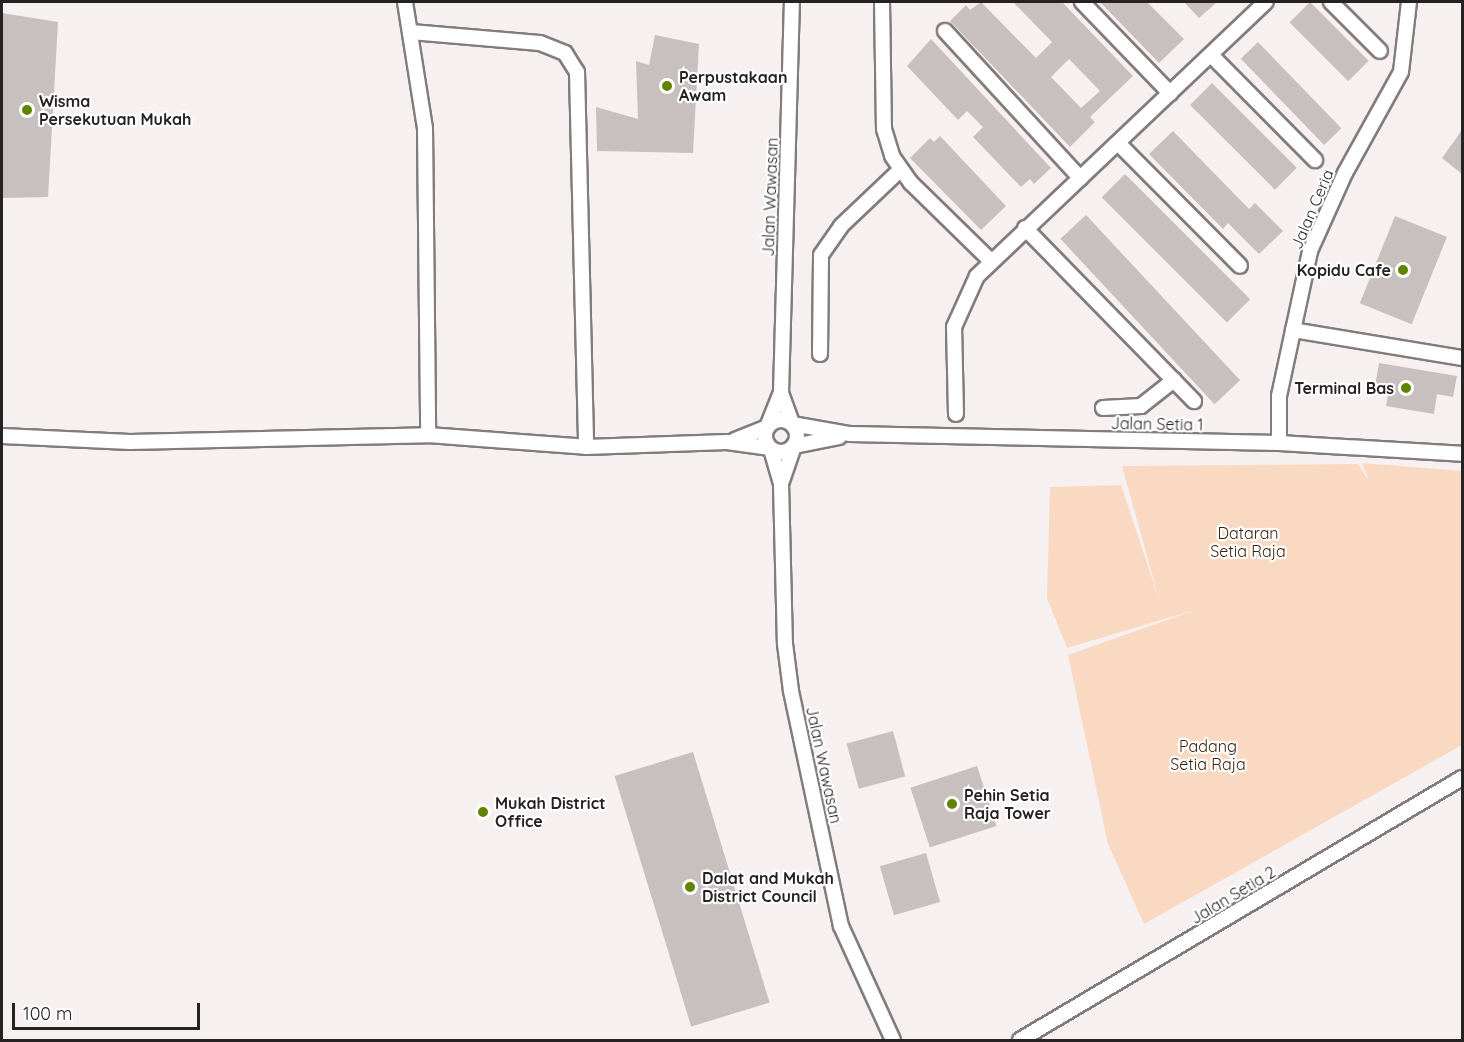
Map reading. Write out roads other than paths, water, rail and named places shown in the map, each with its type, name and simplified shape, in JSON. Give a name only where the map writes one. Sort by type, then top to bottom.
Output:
[{"type":"street","points":[[405,2],[411,32],[427,168],[428,435]]},
{"type":"street","name":"Jalan Wawasan","points":[[767,427],[781,393],[792,2]]},
{"type":"street","points":[[882,2],[884,129],[900,170],[990,260]]},
{"type":"street","points":[[1082,2],[1170,93]]},
{"type":"street","points":[[1331,2],[1380,51]]},
{"type":"street","name":"Jalan Ceria","points":[[1279,443],[1279,396],[1314,241],[1406,60],[1409,2]]},
{"type":"street","points":[[956,414],[954,327],[966,295],[990,260],[1211,55],[1261,3]]},
{"type":"street","points":[[945,31],[1080,178]]},
{"type":"street","points":[[411,32],[540,43],[565,53],[577,72],[586,447]]},
{"type":"street","points":[[1211,55],[1315,160]]},
{"type":"street","points":[[1118,143],[1240,266]]},
{"type":"street","points":[[820,354],[817,314],[821,255],[841,226],[900,170]]},
{"type":"street","points":[[1025,228],[1194,401]]},
{"type":"street","points":[[1293,330],[1462,358]]},
{"type":"street","points":[[1103,408],[1141,406],[1174,380]]},
{"type":"street","name":"Jalan Wawasan","points":[[781,393],[792,424]]},
{"type":"street","points":[[2,436],[130,442],[428,435],[586,447],[727,442],[770,448],[781,453],[794,446],[798,435],[792,424],[776,420],[767,427],[727,442]]},
{"type":"street","name":"Jalan Setia 1","points":[[792,424],[850,434],[1279,443],[1462,454]]},
{"type":"street","points":[[767,427],[770,448]]},
{"type":"street","name":"Jalan Setia 1","points":[[794,446],[850,434]]},
{"type":"street","name":"Jalan Wawasan","points":[[781,483],[794,446]]},
{"type":"street","name":"Jalan Wawasan","points":[[770,448],[781,483],[785,644],[791,691],[841,926],[893,1041]]},
{"type":"street","name":"Jalan Setia 2","points":[[1020,1041],[1462,778]]},
{"type":"place","name":"Perpustakaan Awam","points":[[667,86]]},
{"type":"place","name":"Wisma Persekutuan Mukah","points":[[27,110]]},
{"type":"place","name":"Kopidu Cafe","points":[[1403,270]]},
{"type":"place","name":"Terminal Bas","points":[[1406,388]]},
{"type":"place","name":"Pehin Setia Raja Tower","points":[[952,804]]},
{"type":"place","name":"Mukah District Office","points":[[483,812]]},
{"type":"place","name":"Dalat and Mukah District Council","points":[[690,887]]},
{"type":"park label","name":"Dataran Setia Raja","points":[[1248,542]]},
{"type":"park label","name":"Padang Setia Raja","points":[[1208,755]]}]
